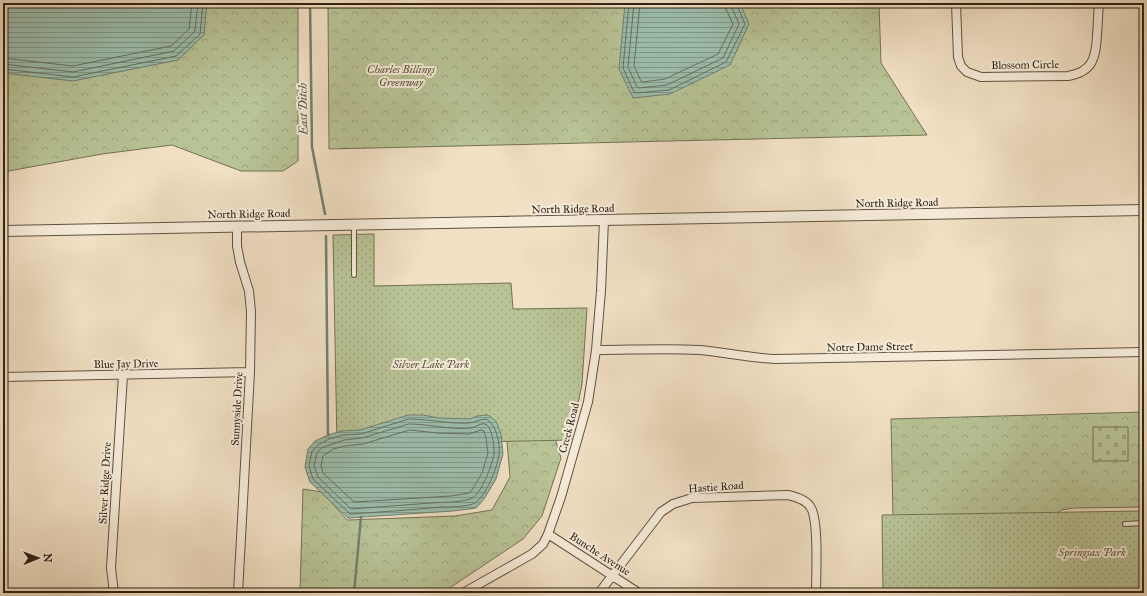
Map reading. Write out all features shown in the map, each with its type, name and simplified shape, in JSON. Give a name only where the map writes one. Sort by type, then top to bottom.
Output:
[{"type":"street","name":"Blossom Circle","points":[[956,3],[958,57],[961,66],[967,72],[981,77],[1068,76],[1076,75],[1084,71],[1091,64],[1096,52],[1099,3]]},
{"type":"street","name":"North Ridge Road","points":[[3,231],[1144,210]]},
{"type":"street","name":"Creek Road","points":[[463,593],[532,554],[543,544],[548,534],[561,497],[588,402],[596,350],[601,290],[604,220]]},
{"type":"street","name":"Sunnyside Drive","points":[[237,227],[240,262],[249,291],[251,312],[250,372],[238,593]]},
{"type":"street","name":"Notre Dame Street","points":[[596,350],[701,350],[751,358],[776,360],[1144,352]]},
{"type":"street","name":"Blue Jay Drive","points":[[3,377],[250,372]]},
{"type":"street","name":"Silver Ridge Drive","points":[[114,593],[111,568],[123,375]]},
{"type":"street","name":"Hastie Road","points":[[599,593],[661,512],[673,504],[692,498],[706,496],[788,495],[795,496],[805,501],[812,508],[815,522],[816,593]]},
{"type":"street","name":"Bunche Avenue","points":[[548,534],[639,593]]},
{"type":"lane","points":[[354,225],[354,276]]},
{"type":"lane","points":[[1125,524],[1144,523]]},
{"type":"green space","points":[[3,3],[298,3],[298,161],[283,171],[241,171],[172,145],[102,154],[3,172]]},
{"type":"green space","name":"Charles Billings Greenway","points":[[328,3],[879,3],[881,63],[927,135],[329,149]]},
{"type":"green space","name":"Silver Lake Park","points":[[374,234],[374,286],[511,283],[513,309],[587,308],[582,384],[571,440],[337,445],[333,235]]},
{"type":"green space","points":[[1144,412],[1144,507],[1074,508],[1061,510],[1049,524],[894,565],[891,419]]},
{"type":"green space","points":[[550,422],[561,458],[542,516],[523,539],[442,593],[300,593],[303,489],[322,492],[347,520],[455,516],[492,510],[510,477],[506,430]]},
{"type":"green space","points":[[1093,427],[1128,427],[1128,461],[1093,461]]},
{"type":"green space","name":"Springsax Park","points":[[1144,511],[1144,593],[883,593],[882,515]]},
{"type":"water","points":[[3,3],[207,3],[204,35],[178,60],[73,81],[3,73]]},
{"type":"water","points":[[625,3],[740,3],[749,24],[730,65],[670,94],[633,98],[619,69]]},
{"type":"water","points":[[408,415],[470,419],[477,416],[488,415],[496,421],[501,434],[503,454],[496,479],[484,499],[476,508],[348,518],[310,482],[305,467],[308,449],[315,441],[328,435],[342,431],[360,430]]},
{"type":"waterway","name":"East Ditch","points":[[310,3],[312,147],[325,214]]},
{"type":"waterway","name":"East Ditch","points":[[326,236],[328,435]]},
{"type":"waterway","name":"East Ditch","points":[[354,593],[361,517]]}]
